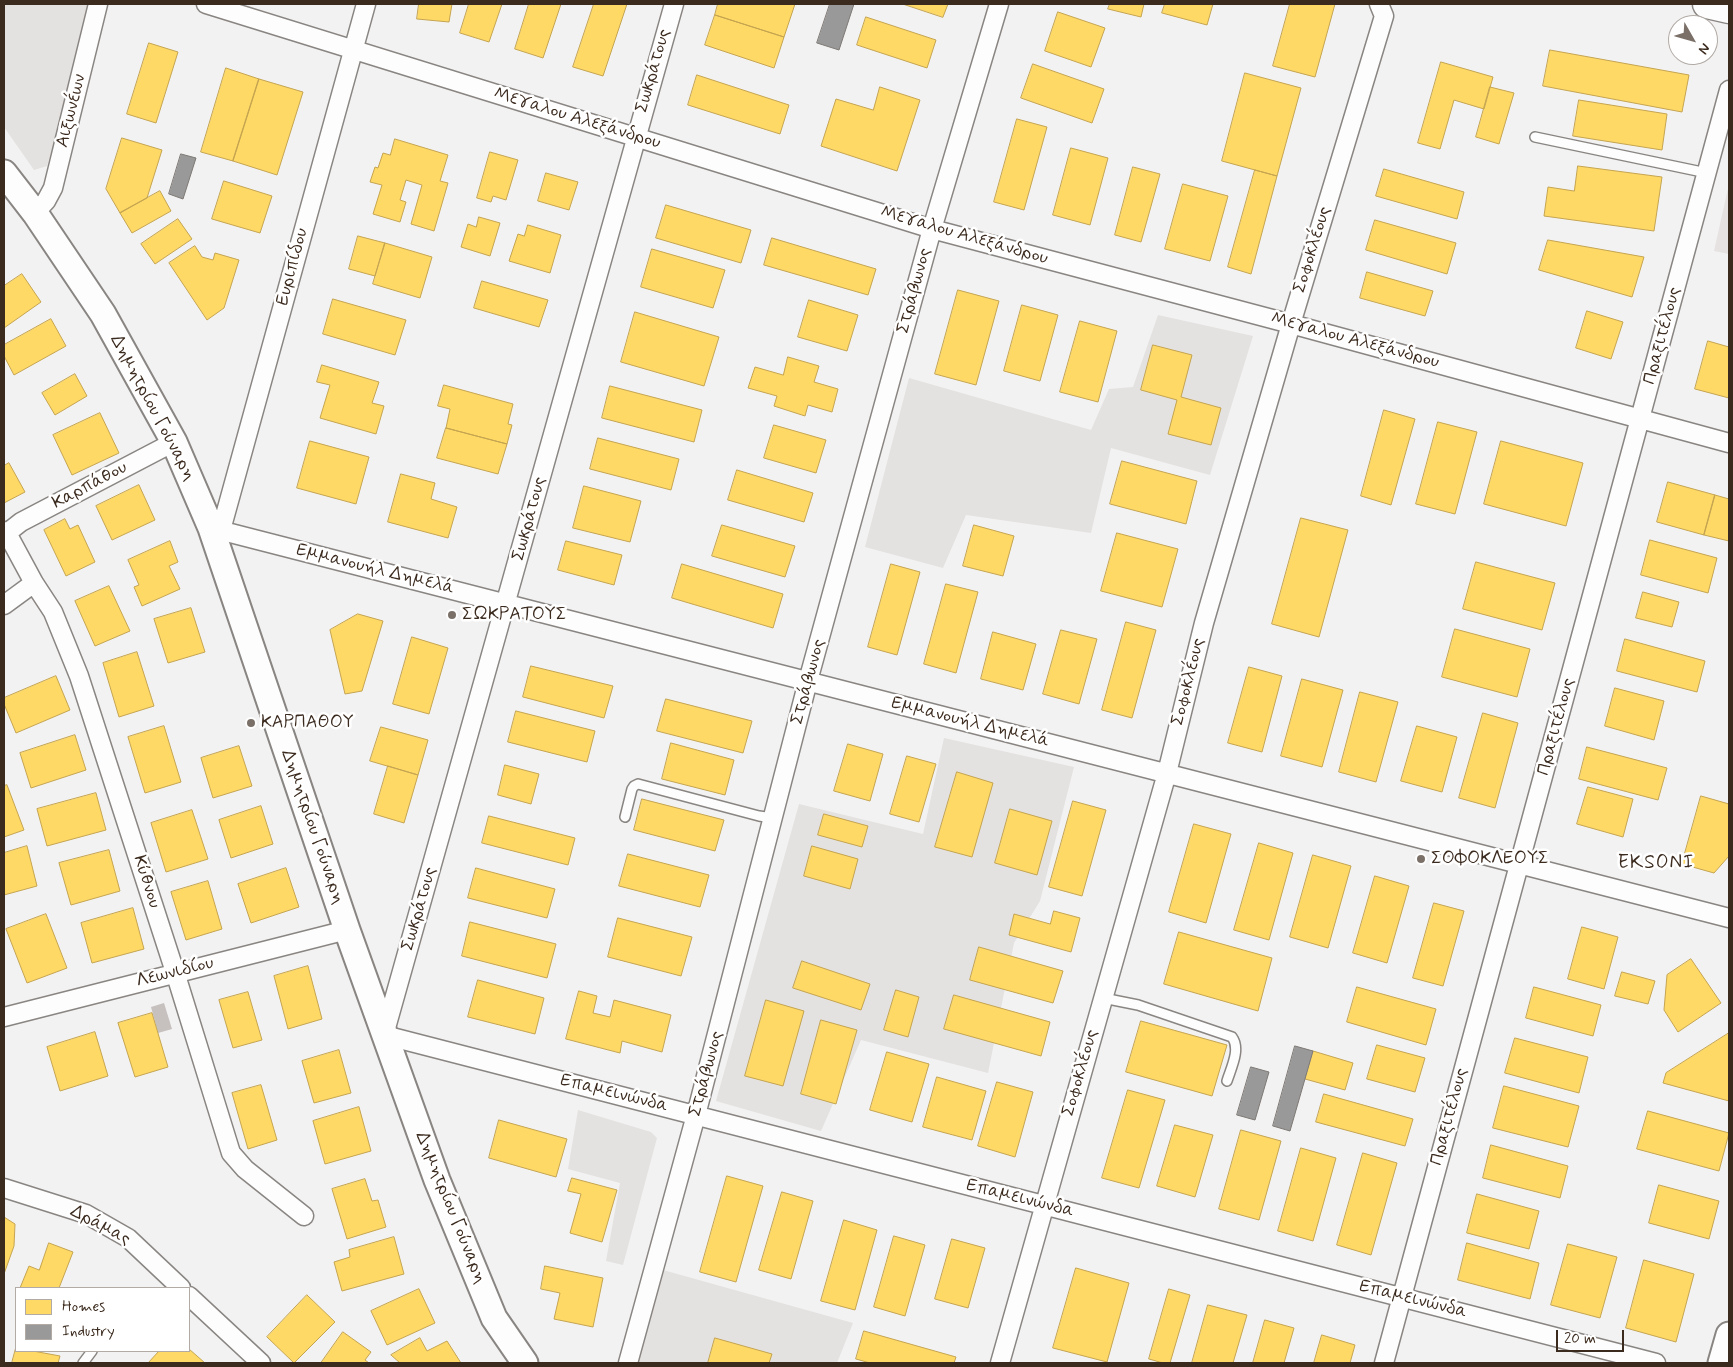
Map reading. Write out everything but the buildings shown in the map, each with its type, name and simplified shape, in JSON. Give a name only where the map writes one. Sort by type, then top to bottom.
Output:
[{"type":"main road","points":[[1707,4],[1729,9]]},
{"type":"main road","name":"Δημητρίου Γούναρη","points":[[4,173],[35,213],[103,314],[174,442],[216,529],[346,930],[437,1180],[494,1318],[526,1363]]},
{"type":"main road","points":[[1721,1363],[1729,1335]]},
{"type":"street","name":"Αιξωνέων","points":[[35,213],[46,201],[53,188],[98,4]]},
{"type":"street","name":"Μεγαλου Αλεξάνδρου","points":[[206,4],[932,229],[1729,443]]},
{"type":"street","name":"Ευριπίδου","points":[[216,529],[366,4]]},
{"type":"street","name":"Σωκράτους","points":[[384,1035],[674,4]]},
{"type":"street","name":"Στράβωνος","points":[[628,1363],[696,1115],[808,681],[932,229],[999,4]]},
{"type":"street","name":"Σοφοκλέους","points":[[1000,1363],[1166,773],[1204,623],[1291,324],[1384,16],[1379,4]]},
{"type":"street","name":"Πραξιτέλους","points":[[1384,1363],[1729,90]]},
{"type":"street","name":"Καρπάθου","points":[[5,532],[174,442]]},
{"type":"street","name":"Εμμανουήλ Δημελά","points":[[216,529],[1729,918]]},
{"type":"street","name":"Κύθνου","points":[[5,532],[53,612],[79,676],[176,972],[231,1153],[245,1169],[304,1216]]},
{"type":"street","points":[[4,605],[34,583]]},
{"type":"street","name":"Λεωνιδίου","points":[[4,1017],[346,930]]},
{"type":"street","name":"Επαμεινώνδα","points":[[384,1035],[1656,1363]]},
{"type":"street","name":"Δράμας","points":[[4,1188],[86,1214],[120,1233],[128,1238],[178,1287]]},
{"type":"street","name":"Δράμας","points":[[190,1299],[260,1363]]},
{"type":"lane","points":[[1535,137],[1707,173]]},
{"type":"lane","points":[[625,817],[632,789],[638,784],[773,818]]},
{"type":"lane","points":[[1103,998],[1138,1006],[1232,1037],[1236,1042],[1236,1049],[1227,1081]]},
{"type":"lane","points":[[83,1363],[91,1352]]},
{"type":"shaded area","points":[[4,4],[89,4],[93,13],[47,166],[34,170],[4,127]]},
{"type":"shaded area","points":[[1729,184],[1729,254],[1714,251]]},
{"type":"shaded area","points":[[1158,315],[1253,336],[1210,475],[1111,448],[1091,533],[966,515],[943,568],[865,547],[909,378],[1091,430],[1109,389],[1133,387]]},
{"type":"shaded area","points":[[944,738],[1074,767],[1040,901],[1014,943],[988,1073],[861,1040],[821,1131],[716,1101],[799,804],[923,834]]},
{"type":"shaded area","points":[[164,1003],[172,1029],[158,1033],[151,1007]]},
{"type":"shaded area","points":[[578,1110],[651,1132],[657,1138],[623,1265],[606,1261],[620,1183],[568,1169]]},
{"type":"shaded area","points":[[663,1270],[853,1323],[837,1363],[637,1363]]},
{"type":"place","name":"ΣΩΚΡΑΤΟΥΣ","points":[[452,615]]},
{"type":"place","name":"ΚΑΡΠΑΘΟΥ","points":[[251,723]]},
{"type":"place","name":"ΣΟΦΟΚΛΕΟΥΣ","points":[[1421,859]]},
{"type":"district","name":"EKSONI","points":[[1656,864]]}]
